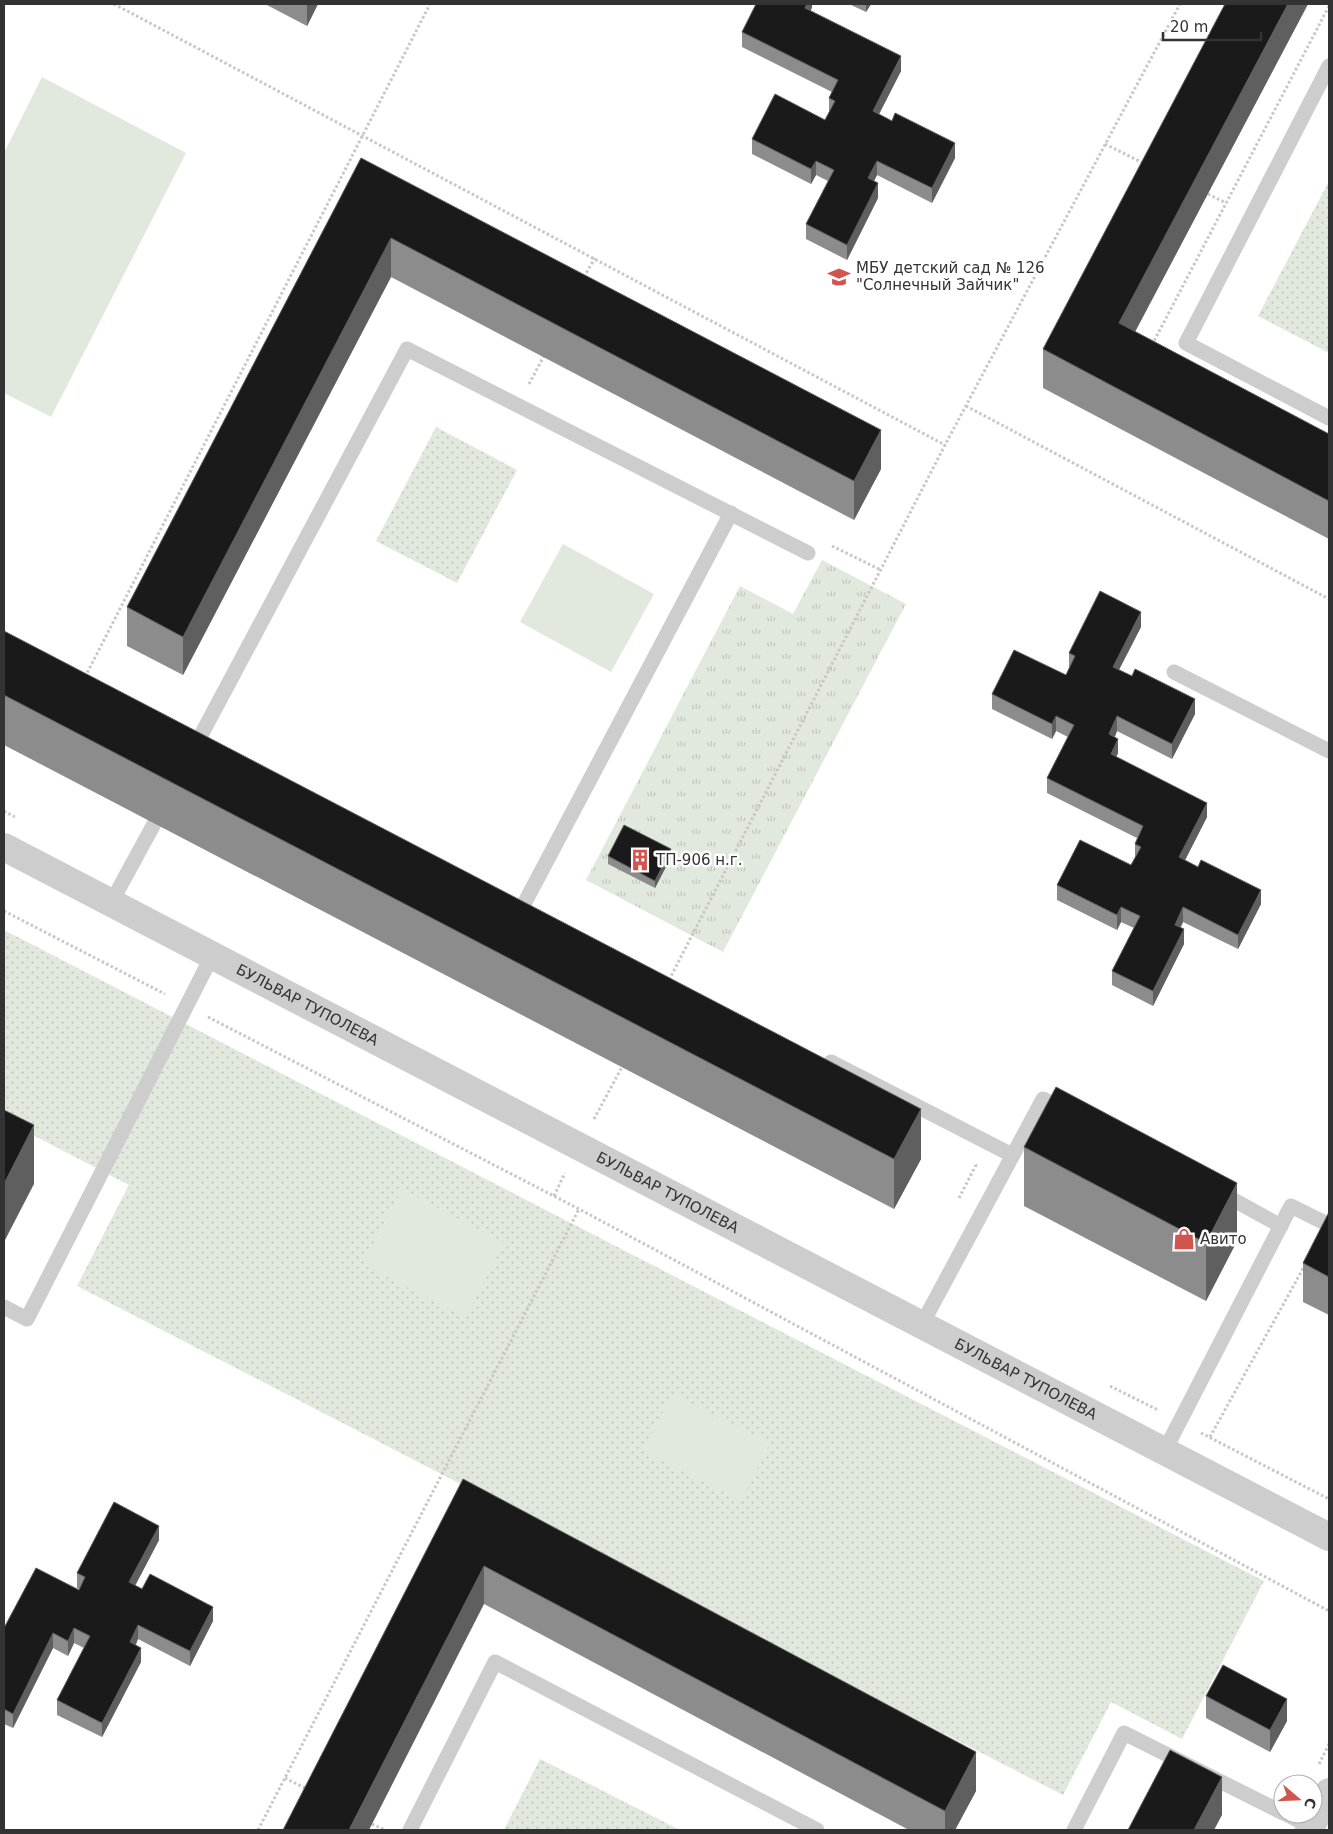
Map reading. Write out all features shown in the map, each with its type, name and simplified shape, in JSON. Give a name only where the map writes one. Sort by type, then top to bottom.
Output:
[{"type":"street","name":"БУЛЬВАР ТУПОЛЕВА","points":[[4,847],[1329,1537]]},
{"type":"street","points":[[1310,1829],[1329,1792]]},
{"type":"lane","points":[[1329,66],[1186,343],[1329,418]]},
{"type":"lane","points":[[184,767],[192,734],[407,349],[808,553]]},
{"type":"lane","points":[[541,913],[519,902],[731,513]]},
{"type":"lane","points":[[1174,672],[1329,751]]},
{"type":"lane","points":[[192,734],[217,746]]},
{"type":"lane","points":[[111,903],[154,824]]},
{"type":"lane","points":[[4,1307],[27,1319],[212,956]]},
{"type":"lane","points":[[819,1056],[1012,1155]]},
{"type":"lane","points":[[921,1326],[1043,1098],[1078,1117]]},
{"type":"lane","points":[[1210,1188],[1281,1226]]},
{"type":"lane","points":[[1164,1452],[1291,1206],[1329,1225]]},
{"type":"lane","points":[[410,1830],[495,1662],[817,1830]]},
{"type":"lane","points":[[1074,1830],[1124,1732],[1273,1807]]},
{"type":"path","points":[[114,4],[945,445]]},
{"type":"path","points":[[84,678],[364,136],[430,4]]},
{"type":"path","points":[[665,986],[945,445],[1180,4]]},
{"type":"path","points":[[1105,144],[1148,166]]},
{"type":"path","points":[[1208,194],[1226,203]]},
{"type":"path","points":[[582,283],[595,258]]},
{"type":"path","points":[[525,392],[547,350]]},
{"type":"path","points":[[966,406],[1329,599]]},
{"type":"path","points":[[827,543],[880,570]]},
{"type":"path","points":[[4,912],[579,1209],[1329,1612]]},
{"type":"path","points":[[959,1199],[976,1165],[968,1161]]},
{"type":"path","points":[[258,1830],[579,1209]]},
{"type":"path","points":[[1210,1437],[1306,1263]]},
{"type":"path","points":[[285,1778],[311,1792]]},
{"type":"path","points":[[372,1824],[385,1830]]},
{"type":"green space","points":[[42,77],[186,153],[51,417],[4,393],[4,153]]},
{"type":"green space","points":[[1329,181],[1329,353],[1258,316]]},
{"type":"green space","points":[[436,427],[517,470],[457,583],[376,541]]},
{"type":"green space","points":[[563,544],[654,594],[611,672],[520,622]]},
{"type":"green space","points":[[822,560],[906,604],[723,952],[586,880],[740,586],[793,614]]},
{"type":"green space","points":[[4,930],[1264,1581],[1182,1739],[1111,1702],[1063,1795],[77,1286],[129,1185],[4,1120]]},
{"type":"green space","points":[[402,1189],[504,1243],[465,1318],[363,1264]]},
{"type":"green space","points":[[672,1394],[770,1443],[741,1501],[643,1451]]},
{"type":"green space","points":[[540,1759],[680,1830],[504,1830]]},
{"type":"building","points":[[756,4],[807,4],[805,8],[901,56],[873,111],[892,121],[895,113],[955,143],[932,188],[877,161],[868,178],[878,183],[847,245],[806,224],[834,170],[816,161],[811,169],[752,139],[775,94],[825,120],[835,101],[829,98],[838,80],[742,32]]},
{"type":"building","points":[[1225,4],[1288,4],[1119,323],[1329,434],[1329,501],[1043,349]]},
{"type":"building","points":[[361,158],[881,430],[854,481],[391,238],[183,637],[127,607]]},
{"type":"building","points":[[1100,591],[1141,612],[1113,667],[1132,676],[1135,669],[1195,699],[1172,744],[1117,716],[1109,734],[1118,739],[1111,754],[1207,803],[1179,857],[1198,867],[1201,860],[1261,890],[1238,935],[1183,907],[1175,925],[1184,929],[1153,991],[1112,971],[1140,916],[1121,907],[1117,915],[1057,885],[1080,840],[1131,865],[1141,847],[1135,844],[1143,826],[1047,778],[1074,725],[1056,716],[1052,724],[992,694],[1014,650],[1066,675],[1075,656],[1069,653]]},
{"type":"building","points":[[4,631],[921,1109],[894,1159],[4,695]]},
{"type":"building","name":"ТП-906 н.г.","points":[[624,825],[671,849],[655,881],[608,856]]},
{"type":"building","points":[[1056,1087],[1237,1183],[1206,1243],[1024,1147]]},
{"type":"building","points":[[4,1110],[34,1125],[4,1184]]},
{"type":"building","points":[[1329,1212],[1329,1277],[1303,1263]]},
{"type":"building","points":[[463,1479],[976,1752],[945,1811],[484,1566],[349,1830],[283,1830]]},
{"type":"building","points":[[114,1502],[159,1526],[129,1582],[142,1589],[150,1574],[213,1607],[190,1651],[138,1625],[130,1642],[141,1648],[102,1723],[57,1700],[90,1636],[74,1628],[68,1641],[53,1633],[13,1714],[4,1709],[4,1628],[36,1568],[79,1590],[85,1577],[77,1573]]},
{"type":"building","points":[[1223,1665],[1287,1699],[1270,1730],[1206,1696]]},
{"type":"building","points":[[1170,1750],[1222,1777],[1194,1830],[1128,1830]]},
{"type":"place","name":"МБУ детский сад № 126 \"Cолнечный Зайчик\"","points":[[839,277]]},
{"type":"place","name":"ТП-906 н.г.","points":[[640,860]]},
{"type":"place","name":"Авито","points":[[1184,1239]]}]
